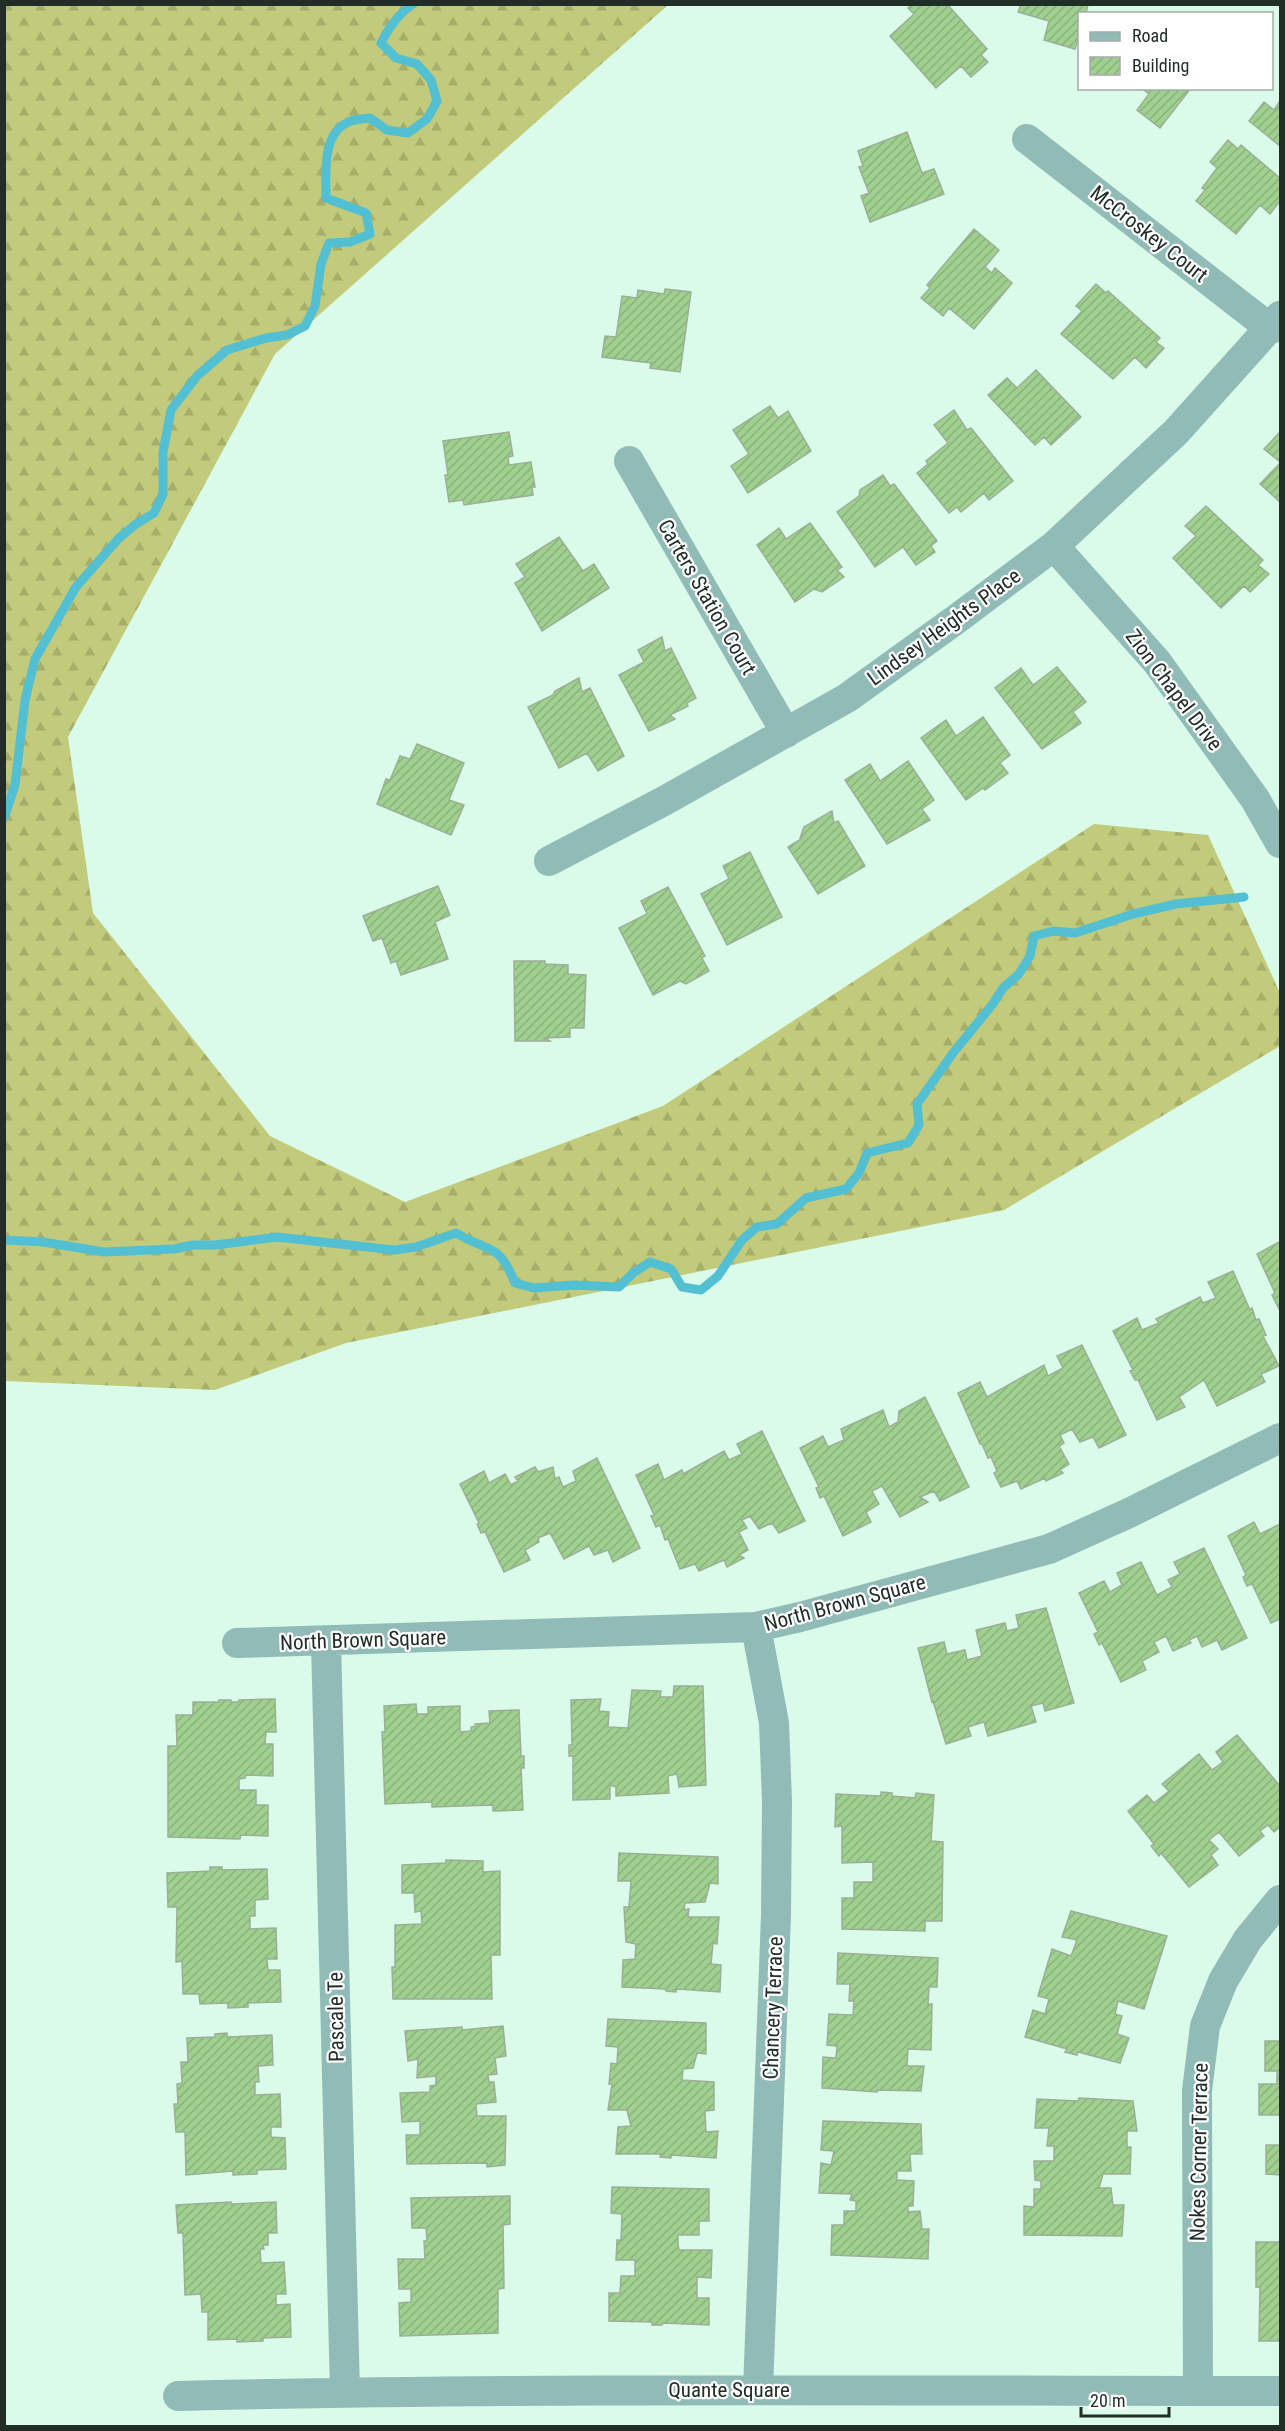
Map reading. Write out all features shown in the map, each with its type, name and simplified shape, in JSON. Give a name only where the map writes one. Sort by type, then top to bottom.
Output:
[{"type":"street","name":"McCroskey Court","points":[[1027,139],[1276,323]]},
{"type":"street","name":"Lindsey Heights Place","points":[[549,861],[664,801],[847,698],[1054,546],[1176,432],[1276,323]]},
{"type":"street","name":"Carters Station Court","points":[[629,461],[786,733]]},
{"type":"street","name":"Zion Chapel Drive","points":[[1054,546],[1157,662],[1256,800],[1281,843]]},
{"type":"street","name":"North Brown Square","points":[[237,1643],[756,1627],[1049,1549],[1128,1514],[1281,1438]]},
{"type":"street","name":"Chancery Terrace","points":[[756,1627],[774,1723],[777,1801],[776,1915],[758,2390]]},
{"type":"street","name":"Pascale Te","points":[[326,1642],[345,2392]]},
{"type":"street","name":"Nokes Corner Terrace","points":[[1198,2391],[1197,2091],[1205,2026],[1223,1981],[1248,1939],[1281,1900]]},
{"type":"street","name":"Quante Square","points":[[178,2396],[345,2392],[758,2390],[1281,2391]]},
{"type":"green space","points":[[5,4],[668,5],[275,354],[68,737],[93,913],[270,1136],[405,1202],[663,1106],[1094,824],[1208,835],[1280,993],[1280,1046],[1004,1210],[346,1343],[215,1390],[5,1381]]},
{"type":"building","points":[[912,4],[947,4],[987,49],[981,55],[988,62],[971,77],[961,66],[936,88],[890,36],[914,14],[908,8]]},
{"type":"building","points":[[1021,4],[1088,4],[1086,12],[1078,12],[1078,40],[1075,49],[1044,40],[1049,21],[1018,12]]},
{"type":"building","points":[[1144,90],[1189,90],[1160,128],[1137,110],[1149,94]]},
{"type":"building","points":[[1280,101],[1280,146],[1249,121],[1264,102],[1274,110]]},
{"type":"building","points":[[907,132],[922,173],[934,169],[944,194],[870,222],[861,196],[869,193],[859,167],[863,166],[858,151]]},
{"type":"building","points":[[1228,140],[1238,149],[1241,145],[1280,178],[1280,201],[1270,214],[1260,205],[1236,234],[1196,201],[1205,190],[1202,188],[1217,168],[1210,162]]},
{"type":"building","points":[[974,229],[999,250],[985,267],[992,273],[995,268],[1012,283],[974,329],[949,308],[943,316],[921,298],[930,288],[927,285]]},
{"type":"building","points":[[1096,284],[1106,293],[1108,291],[1160,338],[1156,342],[1164,348],[1146,368],[1135,357],[1113,379],[1061,334],[1082,311],[1076,306]]},
{"type":"building","points":[[665,289],[691,292],[680,372],[650,368],[651,363],[602,357],[605,336],[616,337],[622,296],[637,298],[638,290],[664,294]]},
{"type":"building","points":[[1036,370],[1081,417],[1051,445],[1044,437],[1035,445],[988,395],[1007,378],[1017,388]]},
{"type":"building","points":[[770,406],[778,418],[788,411],[811,451],[748,493],[731,466],[749,454],[733,430]]},
{"type":"building","points":[[954,410],[967,430],[971,428],[1013,481],[989,500],[984,493],[961,512],[957,507],[949,513],[917,473],[928,464],[926,461],[948,443],[934,425]]},
{"type":"building","points":[[509,432],[513,456],[508,457],[509,465],[531,462],[535,487],[532,487],[533,495],[464,505],[463,500],[449,502],[443,441]]},
{"type":"building","points":[[1280,432],[1280,462],[1264,449]]},
{"type":"building","points":[[1280,463],[1280,502],[1260,484]]},
{"type":"building","points":[[883,475],[890,486],[894,484],[937,541],[931,546],[935,552],[916,565],[903,547],[875,567],[837,512],[859,496],[860,490]]},
{"type":"building","points":[[1206,506],[1263,560],[1258,565],[1269,574],[1250,592],[1244,586],[1221,608],[1173,558],[1196,536],[1185,526]]},
{"type":"building","points":[[810,523],[842,567],[837,570],[844,577],[822,592],[814,589],[795,602],[757,545],[779,528],[786,539]]},
{"type":"building","points":[[559,537],[583,571],[594,564],[609,588],[542,631],[515,583],[525,577],[516,564]]},
{"type":"building","points":[[662,637],[665,651],[671,648],[696,698],[687,703],[688,706],[670,715],[675,719],[649,731],[619,675],[644,662],[638,650]]},
{"type":"building","points":[[1057,667],[1086,702],[1073,712],[1081,723],[1042,749],[995,688],[1021,668],[1033,685]]},
{"type":"building","points":[[579,678],[582,692],[590,688],[624,756],[598,771],[587,753],[559,768],[528,707],[553,695],[555,691]]},
{"type":"building","points":[[983,717],[1010,755],[1000,763],[1008,773],[985,790],[983,788],[966,800],[921,738],[946,720],[956,736]]},
{"type":"building","points":[[417,744],[464,763],[449,800],[464,805],[451,835],[377,804],[386,779],[390,780],[400,756],[410,759]]},
{"type":"building","points":[[908,761],[934,800],[922,809],[930,820],[887,844],[845,780],[870,764],[880,781]]},
{"type":"building","points":[[832,811],[834,823],[838,821],[865,866],[818,894],[788,847],[801,839],[804,827]]},
{"type":"building","points":[[750,852],[782,917],[727,945],[701,894],[729,879],[723,866]]},
{"type":"building","points":[[438,886],[450,915],[435,922],[448,959],[401,975],[396,961],[391,963],[382,938],[373,941],[363,916]]},
{"type":"building","points":[[668,887],[705,956],[702,958],[709,971],[686,984],[680,981],[653,995],[619,928],[647,914],[641,901]]},
{"type":"building","points":[[514,961],[545,961],[545,964],[568,965],[568,974],[586,975],[584,1028],[570,1028],[570,1037],[545,1038],[550,1041],[515,1041]]},
{"type":"building","points":[[1279,1242],[1280,1311],[1272,1295],[1275,1293],[1257,1254]]},
{"type":"building","points":[[1233,1271],[1250,1310],[1252,1308],[1256,1320],[1259,1319],[1266,1335],[1263,1336],[1279,1366],[1261,1374],[1265,1382],[1217,1406],[1204,1380],[1179,1397],[1185,1407],[1157,1420],[1138,1380],[1135,1380],[1130,1371],[1133,1370],[1113,1331],[1137,1318],[1142,1330],[1159,1323],[1156,1319],[1200,1297],[1203,1303],[1216,1298],[1208,1282]]},
{"type":"building","points":[[1082,1345],[1126,1435],[1099,1448],[1093,1437],[1080,1442],[1072,1429],[1060,1435],[1064,1443],[1059,1446],[1069,1464],[1060,1470],[1063,1473],[1021,1489],[1017,1481],[1001,1487],[994,1473],[997,1471],[991,1457],[988,1458],[980,1444],[958,1393],[980,1382],[987,1397],[1044,1365],[1048,1376],[1063,1368],[1057,1356]]},
{"type":"building","points":[[925,1397],[969,1487],[940,1501],[934,1491],[920,1497],[928,1502],[900,1517],[882,1486],[872,1491],[879,1504],[866,1512],[871,1522],[843,1536],[824,1496],[820,1498],[816,1488],[819,1487],[800,1448],[823,1436],[828,1447],[844,1440],[841,1429],[883,1410],[889,1427],[898,1422],[899,1411]]},
{"type":"building","points":[[762,1431],[805,1521],[779,1533],[772,1523],[759,1529],[750,1516],[742,1520],[747,1528],[739,1532],[748,1550],[739,1555],[744,1558],[727,1567],[724,1560],[699,1571],[695,1564],[680,1569],[660,1525],[656,1527],[651,1516],[654,1515],[636,1475],[658,1464],[664,1480],[682,1470],[683,1474],[724,1451],[729,1460],[742,1454],[737,1444]]},
{"type":"building","points":[[597,1458],[640,1548],[613,1562],[608,1550],[594,1555],[589,1546],[564,1559],[550,1533],[538,1538],[539,1542],[525,1550],[530,1560],[504,1572],[485,1532],[481,1533],[477,1524],[479,1523],[460,1484],[484,1471],[489,1483],[505,1474],[511,1485],[518,1481],[515,1477],[535,1467],[538,1472],[553,1467],[555,1479],[559,1477],[563,1487],[576,1481],[573,1471]]},
{"type":"building","points":[[1254,1522],[1260,1534],[1280,1524],[1280,1619],[1271,1623],[1252,1584],[1247,1586],[1243,1577],[1246,1575],[1228,1536]]},
{"type":"building","points":[[1204,1548],[1247,1638],[1222,1650],[1217,1640],[1202,1647],[1197,1636],[1189,1640],[1191,1643],[1173,1651],[1166,1636],[1154,1642],[1159,1652],[1142,1661],[1146,1670],[1121,1682],[1102,1643],[1099,1645],[1094,1634],[1098,1632],[1079,1593],[1104,1581],[1110,1592],[1122,1585],[1117,1573],[1141,1562],[1157,1595],[1172,1587],[1168,1580],[1180,1574],[1174,1562]]},
{"type":"building","points":[[1046,1608],[1074,1703],[1045,1711],[1043,1703],[1031,1706],[1036,1722],[988,1736],[984,1722],[968,1727],[971,1736],[946,1744],[918,1648],[944,1642],[947,1654],[965,1650],[967,1660],[982,1656],[976,1630],[1005,1623],[1007,1631],[1019,1628],[1016,1615]]},
{"type":"building","points":[[674,1686],[703,1686],[706,1785],[679,1787],[677,1774],[668,1776],[669,1793],[616,1796],[616,1787],[610,1785],[610,1799],[573,1800],[573,1756],[569,1756],[569,1745],[572,1745],[571,1700],[601,1699],[599,1711],[609,1712],[608,1727],[628,1728],[632,1690],[661,1691],[660,1697],[673,1697]]},
{"type":"building","points":[[275,1699],[276,1732],[266,1732],[265,1744],[273,1744],[273,1776],[246,1775],[245,1778],[239,1779],[239,1790],[256,1790],[256,1805],[268,1805],[268,1836],[241,1835],[240,1839],[168,1837],[168,1746],[177,1746],[176,1715],[193,1715],[193,1702]]},
{"type":"building","points":[[416,1704],[417,1714],[428,1714],[428,1707],[460,1706],[460,1732],[471,1731],[471,1727],[476,1726],[475,1724],[490,1723],[489,1711],[519,1710],[521,1756],[524,1756],[524,1768],[521,1768],[523,1810],[493,1811],[493,1805],[432,1807],[432,1802],[385,1804],[382,1732],[385,1732],[384,1706]]},
{"type":"building","points":[[1237,1735],[1280,1786],[1280,1827],[1274,1832],[1268,1825],[1260,1831],[1264,1836],[1239,1856],[1219,1832],[1209,1840],[1218,1849],[1211,1855],[1218,1865],[1189,1887],[1161,1853],[1159,1856],[1151,1846],[1154,1844],[1128,1811],[1147,1795],[1154,1803],[1169,1791],[1162,1784],[1199,1754],[1212,1770],[1223,1762],[1216,1752]]},
{"type":"building","points":[[881,1792],[892,1793],[892,1796],[915,1798],[916,1793],[934,1795],[931,1841],[943,1842],[942,1921],[925,1921],[925,1931],[842,1929],[842,1898],[854,1898],[854,1882],[873,1882],[873,1862],[842,1863],[842,1826],[835,1827],[836,1794],[881,1796]]},
{"type":"building","points":[[619,1853],[718,1857],[718,1884],[710,1883],[705,1902],[685,1903],[684,1910],[689,1909],[688,1917],[719,1917],[717,1944],[713,1943],[711,1964],[721,1965],[720,1992],[677,1989],[676,1992],[665,1989],[622,1987],[623,1960],[635,1959],[636,1944],[626,1942],[624,1907],[629,1907],[631,1881],[618,1881]]},
{"type":"building","points":[[446,1860],[483,1861],[483,1872],[500,1871],[500,1955],[491,1955],[492,1999],[393,1999],[392,1967],[395,1967],[395,1925],[422,1924],[421,1911],[415,1912],[414,1893],[402,1893],[402,1865],[446,1863]]},
{"type":"building","points":[[210,1867],[222,1867],[222,1870],[267,1869],[268,1899],[255,1900],[255,1916],[250,1916],[250,1929],[276,1928],[277,1959],[267,1959],[268,1970],[280,1970],[281,2002],[248,2003],[248,2007],[228,2008],[228,2003],[200,2004],[199,1994],[183,1994],[182,1961],[176,1962],[177,1907],[168,1907],[167,1873],[210,1871]]},
{"type":"building","points":[[1071,1911],[1167,1936],[1144,2009],[1118,2001],[1115,2014],[1122,2016],[1117,2034],[1129,2038],[1120,2063],[1078,2052],[1077,2055],[1065,2052],[1067,2049],[1025,2037],[1033,2010],[1045,2014],[1049,1999],[1038,1996],[1052,1949],[1071,1956],[1077,1940],[1062,1937]]},
{"type":"building","points":[[838,1953],[938,1958],[937,1987],[929,1987],[928,2004],[932,2004],[931,2050],[908,2049],[907,2066],[924,2066],[921,2091],[877,2090],[877,2092],[822,2088],[823,2057],[836,2058],[837,2046],[827,2045],[829,2014],[853,2015],[854,2001],[849,2001],[850,1984],[837,1984]]},
{"type":"building","points":[[608,2019],[706,2023],[706,2054],[697,2053],[693,2068],[683,2069],[682,2080],[714,2082],[714,2110],[705,2111],[706,2132],[718,2131],[716,2158],[616,2154],[618,2127],[631,2126],[627,2110],[608,2110],[612,2084],[609,2084],[611,2063],[617,2064],[618,2047],[606,2046]]},
{"type":"building","points":[[503,2026],[506,2056],[495,2058],[497,2074],[488,2075],[489,2082],[494,2082],[496,2102],[476,2104],[477,2116],[506,2116],[505,2165],[487,2167],[487,2163],[407,2164],[406,2135],[420,2135],[420,2121],[402,2122],[400,2093],[430,2092],[430,2086],[436,2085],[436,2076],[417,2078],[418,2059],[408,2061],[405,2031],[462,2027],[462,2030]]},
{"type":"building","points":[[227,2033],[227,2037],[272,2035],[273,2065],[258,2066],[259,2082],[255,2082],[255,2095],[280,2094],[281,2127],[271,2127],[271,2137],[285,2138],[286,2169],[257,2170],[257,2174],[233,2175],[233,2171],[186,2175],[185,2132],[176,2132],[174,2104],[178,2104],[177,2084],[182,2083],[181,2062],[188,2062],[187,2038],[215,2037],[215,2034]]},
{"type":"building","points":[[1265,2041],[1280,2041],[1280,2115],[1259,2115],[1259,2084],[1277,2084],[1277,2071],[1265,2071]]},
{"type":"building","points":[[1079,2098],[1133,2101],[1137,2131],[1127,2131],[1127,2147],[1131,2147],[1130,2174],[1103,2174],[1099,2188],[1111,2188],[1113,2205],[1124,2205],[1122,2236],[1024,2235],[1024,2206],[1034,2207],[1034,2189],[1041,2189],[1041,2181],[1035,2180],[1034,2161],[1054,2161],[1054,2146],[1047,2146],[1049,2128],[1035,2128],[1037,2099],[1078,2101]]},
{"type":"building","points":[[823,2121],[921,2124],[922,2154],[910,2154],[911,2171],[897,2171],[897,2180],[914,2181],[913,2206],[908,2206],[908,2212],[920,2211],[922,2229],[929,2229],[928,2259],[831,2255],[832,2225],[844,2225],[844,2211],[856,2211],[856,2201],[850,2200],[852,2194],[819,2193],[821,2163],[831,2165],[834,2151],[821,2150]]},
{"type":"building","points":[[1266,2145],[1280,2145],[1280,2175],[1266,2174]]},
{"type":"building","points":[[612,2187],[709,2189],[709,2221],[699,2221],[699,2235],[678,2235],[678,2244],[679,2250],[712,2250],[711,2278],[697,2277],[697,2298],[709,2298],[709,2325],[663,2323],[652,2325],[652,2322],[609,2321],[609,2293],[620,2293],[621,2276],[635,2276],[635,2260],[616,2260],[617,2240],[621,2240],[622,2214],[611,2213]]},
{"type":"building","points":[[510,2196],[510,2224],[503,2225],[504,2288],[498,2289],[498,2333],[400,2336],[399,2303],[411,2302],[411,2289],[399,2289],[398,2259],[425,2259],[424,2241],[427,2241],[426,2228],[412,2228],[411,2198]]},
{"type":"building","points":[[231,2202],[231,2204],[276,2202],[277,2233],[268,2233],[268,2245],[263,2245],[264,2249],[260,2249],[261,2263],[284,2262],[286,2294],[276,2294],[276,2305],[290,2304],[291,2337],[237,2342],[237,2339],[208,2340],[208,2312],[202,2312],[201,2294],[185,2295],[183,2233],[178,2233],[176,2205]]},
{"type":"building","points":[[1256,2242],[1280,2242],[1280,2341],[1259,2341],[1260,2287],[1256,2287]]},
{"type":"waterway","points":[[4,818],[15,785],[25,700],[35,659],[76,587],[119,538],[154,513],[163,494],[163,452],[171,410],[197,376],[227,350],[266,338],[287,335],[305,326],[315,306],[321,264],[329,243],[350,242],[370,234],[366,213],[326,198],[327,154],[334,134],[341,126],[351,121],[370,118],[387,130],[408,133],[427,119],[437,101],[431,80],[417,64],[396,58],[381,43],[394,21],[413,4]]},
{"type":"waterway","points":[[4,1240],[43,1242],[104,1252],[174,1249],[277,1237],[394,1250],[416,1247],[456,1233],[498,1254],[515,1283],[534,1288],[574,1285],[619,1287],[633,1273],[650,1262],[671,1269],[682,1287],[701,1290],[718,1276],[742,1240],[757,1227],[777,1224],[806,1198],[846,1189],[859,1173],[867,1153],[908,1143],[919,1125],[917,1104],[1003,988],[1019,974],[1030,956],[1034,936],[1054,931],[1075,933],[1133,914],[1176,904],[1244,897]]}]
